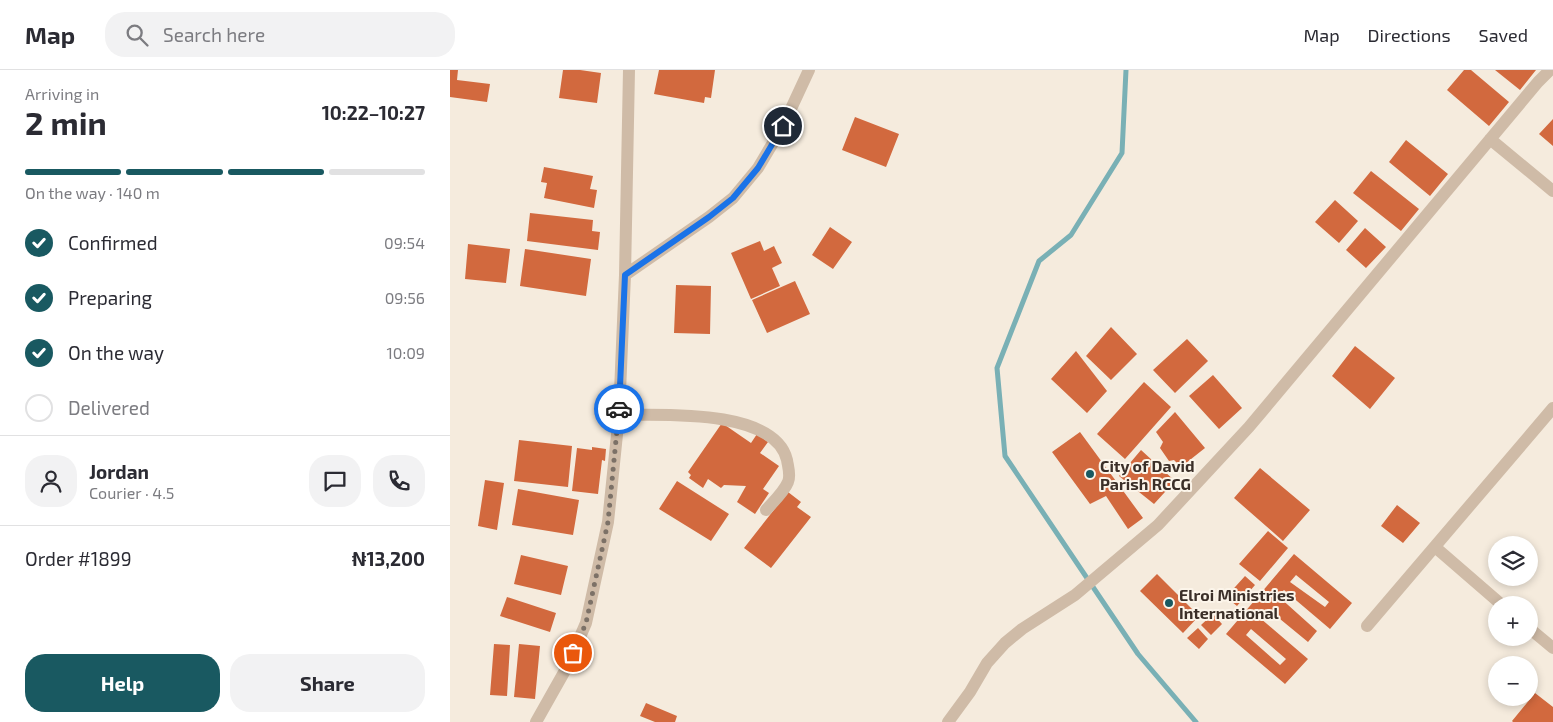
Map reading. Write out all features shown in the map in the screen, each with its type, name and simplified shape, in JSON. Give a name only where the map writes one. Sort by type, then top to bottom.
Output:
[{"type":"street","points":[[536,722],[566,667],[586,623],[608,522],[619,415],[625,275],[629,70]]},
{"type":"street","points":[[625,275],[709,217],[733,198],[758,168],[778,134],[809,70]]},
{"type":"street","points":[[948,722],[970,692],[987,663],[1005,643],[1022,629],[1075,595],[1158,525],[1249,427],[1550,70]]},
{"type":"street","points":[[1490,139],[1553,191]]},
{"type":"street","points":[[1367,626],[1553,408]]},
{"type":"street","points":[[619,415],[689,415],[735,422],[763,431],[778,441],[786,456],[789,471],[788,483],[766,510]]},
{"type":"street","points":[[1434,547],[1491,596]]},
{"type":"street","points":[[1538,636],[1553,648]]},
{"type":"building","points":[[450,70],[458,70],[457,80],[490,84],[487,102],[450,97]]},
{"type":"building","points":[[563,70],[601,73],[597,103],[559,98]]},
{"type":"building","points":[[659,70],[715,70],[711,98],[705,97],[704,103],[654,94]]},
{"type":"building","points":[[1464,70],[1471,70],[1509,102],[1489,126],[1447,90]]},
{"type":"building","points":[[1495,70],[1536,70],[1520,90]]},
{"type":"building","points":[[855,117],[899,134],[886,167],[842,150]]},
{"type":"building","points":[[1553,119],[1553,146],[1539,134]]},
{"type":"building","points":[[1406,140],[1448,174],[1430,196],[1389,162]]},
{"type":"building","points":[[544,167],[593,176],[590,189],[597,190],[594,208],[544,198],[547,183],[541,182]]},
{"type":"building","points":[[1371,171],[1419,209],[1401,231],[1353,193]]},
{"type":"building","points":[[1335,200],[1358,221],[1339,243],[1315,222]]},
{"type":"building","points":[[530,213],[593,220],[592,231],[600,232],[598,250],[527,241]]},
{"type":"building","points":[[830,227],[852,242],[833,269],[812,255]]},
{"type":"building","points":[[1365,228],[1386,247],[1366,268],[1346,250]]},
{"type":"building","points":[[760,241],[764,251],[774,246],[782,263],[772,268],[780,286],[751,299],[731,253]]},
{"type":"building","points":[[468,244],[510,249],[506,283],[465,279]]},
{"type":"building","points":[[525,249],[591,259],[586,296],[520,286]]},
{"type":"building","points":[[795,281],[810,314],[767,333],[752,300]]},
{"type":"building","points":[[676,285],[711,286],[710,334],[674,333]]},
{"type":"building","points":[[1111,327],[1137,354],[1111,380],[1086,356]]},
{"type":"building","points":[[1187,339],[1208,361],[1175,393],[1153,370]]},
{"type":"building","points":[[1355,346],[1395,378],[1370,409],[1332,376]]},
{"type":"building","points":[[1076,351],[1107,391],[1087,413],[1051,379]]},
{"type":"building","points":[[1213,375],[1242,408],[1219,429],[1189,396]]},
{"type":"building","points":[[1144,382],[1171,407],[1125,459],[1097,434]]},
{"type":"building","points":[[1175,412],[1205,448],[1181,467],[1174,460],[1169,461],[1160,448],[1163,442],[1156,432]]},
{"type":"building","points":[[722,423],[751,443],[757,434],[768,442],[760,453],[779,466],[763,489],[769,493],[755,514],[737,502],[746,486],[724,485],[721,488],[708,479],[703,488],[689,478],[691,475],[688,472]]},
{"type":"building","name":"City of David Parish RCCG","points":[[1080,432],[1143,518],[1128,529],[1106,496],[1090,504],[1052,452]]},
{"type":"building","points":[[519,440],[572,446],[568,487],[514,481]]},
{"type":"building","points":[[592,447],[606,449],[605,461],[602,460],[598,494],[572,491],[577,448],[592,450]]},
{"type":"building","points":[[1141,450],[1175,481],[1154,504],[1119,476]]},
{"type":"building","points":[[1260,468],[1310,510],[1283,541],[1234,498]]},
{"type":"building","points":[[485,480],[504,483],[497,530],[478,526]]},
{"type":"building","points":[[677,481],[729,514],[711,541],[659,509]]},
{"type":"building","points":[[518,489],[579,500],[573,535],[512,525]]},
{"type":"building","points":[[788,492],[801,502],[797,507],[811,517],[771,568],[744,548]]},
{"type":"building","points":[[1397,505],[1420,523],[1403,543],[1381,526]]},
{"type":"building","points":[[1268,531],[1288,548],[1260,581],[1239,564]]},
{"type":"building","points":[[1294,554],[1352,603],[1330,629],[1284,590],[1278,596],[1317,631],[1308,642],[1268,609],[1260,618],[1308,659],[1285,684],[1226,634]],"holes":[[[1296,575],[1329,602],[1325,607],[1290,582]],[[1251,629],[1286,659],[1280,665],[1246,635]]]},
{"type":"building","points":[[521,555],[568,566],[561,595],[514,584]]},
{"type":"building","name":"Elroi Ministries International","points":[[1157,574],[1199,616],[1183,633],[1140,591]]},
{"type":"building","points":[[1245,576],[1255,585],[1237,606],[1226,597]]},
{"type":"building","points":[[507,597],[556,613],[550,632],[500,616]]},
{"type":"building","points":[[1213,614],[1222,624],[1211,635],[1201,625]]},
{"type":"building","points":[[1198,628],[1208,639],[1199,649],[1187,638]]},
{"type":"building","points":[[494,644],[510,645],[507,696],[490,695]]},
{"type":"building","points":[[519,644],[540,646],[535,699],[514,697]]},
{"type":"building","points":[[1538,695],[1553,707],[1553,722],[1512,721],[1524,706],[1538,706]]},
{"type":"building","points":[[646,703],[677,716],[675,722],[655,722],[640,716]]},
{"type":"waterway","points":[[1126,70],[1122,153],[1071,235],[1039,261],[997,368],[1005,456],[1138,654],[1196,722]]},
{"type":"way so far","points":[[573,653],[586,623],[608,522],[619,409]]},
{"type":"place","name":"City of David Parish RCCG","points":[[1090,474]]},
{"type":"place","name":"Elroi Ministries International","points":[[1169,603]]},
{"type":"route","points":[[619,409],[625,275],[709,217],[733,198],[758,168],[783,126]]}]
